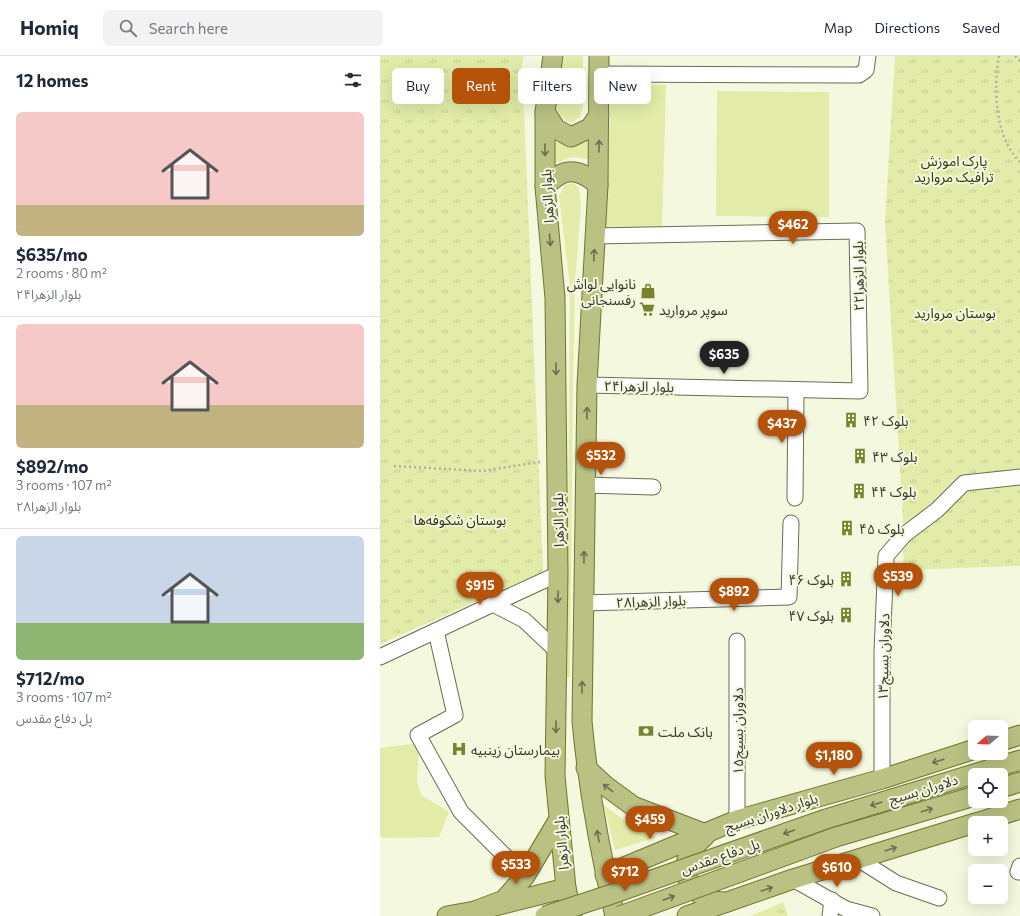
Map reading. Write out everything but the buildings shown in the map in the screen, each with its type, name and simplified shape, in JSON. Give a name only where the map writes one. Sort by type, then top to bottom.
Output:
[{"type":"main road","name":"بلوار الزهرا","points":[[553,56],[545,112],[545,187],[555,298],[558,574],[555,776],[566,888],[572,916]]},
{"type":"main road","name":"بلوار الزهرا","points":[[598,65],[598,185],[587,385],[582,721],[586,768],[605,875],[615,916]]},
{"type":"main road","points":[[545,112],[556,129],[571,137],[590,128],[599,115]]},
{"type":"main road","points":[[545,187],[557,176],[571,171],[583,174],[598,185]]},
{"type":"main road","points":[[1008,739],[1020,735]]},
{"type":"main road","name":"بلوار دلاوران بسیج","points":[[605,875],[706,834],[736,820],[882,778],[968,751]]},
{"type":"main road","name":"دلاوران بسیج","points":[[826,819],[1020,760]]},
{"type":"main road","points":[[586,768],[607,787],[633,806],[706,834],[695,845],[688,856],[686,869],[689,882],[696,893],[707,900],[714,902],[730,902]]},
{"type":"main road","points":[[1008,786],[1020,782]]},
{"type":"main road","name":"دلاوران بسیج","points":[[836,838],[968,798]]},
{"type":"main road","points":[[1000,816],[1020,810]]},
{"type":"main road","points":[[478,914],[504,900],[525,876],[559,819]]},
{"type":"main road","name":"پل دفاع مقدس","points":[[545,916],[826,819]]},
{"type":"main road","points":[[687,916],[858,859],[968,825]]},
{"type":"main road","name":"پل دفاع مقدس","points":[[620,916],[836,838]]},
{"type":"main road","points":[[446,916],[478,914],[566,888]]},
{"type":"main road","points":[[704,916],[730,902]]},
{"type":"street","points":[[598,65],[859,74],[866,70],[868,56]]},
{"type":"street","name":"بلوار الزهرا۲۲","points":[[594,236],[857,231],[860,392]]},
{"type":"street","name":"بلوار الزهرا۲۴","points":[[587,385],[860,392]]},
{"type":"street","points":[[795,498],[796,390]]},
{"type":"street","name":"دلاوران بسیج۱۳","points":[[882,778],[882,652],[886,556],[904,535],[937,510],[964,483],[1020,477]]},
{"type":"street","points":[[585,485],[653,487]]},
{"type":"street","name":"بلوار الزهرا۲۸","points":[[584,603],[789,597],[790,523]]},
{"type":"street","points":[[380,657],[558,574]]},
{"type":"street","points":[[494,604],[524,620],[557,651]]},
{"type":"street","points":[[436,631],[455,715],[418,735],[461,812],[525,876]]},
{"type":"street","name":"دلاوران بسیج۱۵","points":[[736,820],[738,641]]},
{"type":"street","points":[[858,859],[896,883],[939,898]]},
{"type":"street","points":[[794,880],[846,909],[872,916]]},
{"type":"street","points":[[830,916],[832,900]]},
{"type":"path","points":[[999,56],[996,75],[997,116],[1012,155],[1020,162]]},
{"type":"path","points":[[1015,56],[1020,61]]},
{"type":"path","points":[[394,466],[482,470],[557,460]]},
{"type":"green space","name":"بوستان شکوفه‌ها","points":[[380,56],[524,56],[522,68],[518,68],[518,104],[524,104],[543,572],[380,644]]},
{"type":"green space","points":[[565,56],[583,56],[583,68],[562,68]]},
{"type":"green space","name":"بوستان مروارید","points":[[895,56],[1020,56],[1020,566],[903,570],[904,535],[885,222]]},
{"type":"green space","points":[[651,84],[666,85],[662,229],[606,227],[610,104],[651,104]]},
{"type":"green space","points":[[717,91],[829,92],[829,217],[716,216]]},
{"type":"green space","points":[[556,104],[583,104],[580,117],[572,123],[563,118]]},
{"type":"green space","points":[[588,139],[589,159],[572,157],[550,165],[550,142],[569,144]]},
{"type":"green space","points":[[573,183],[579,188],[581,205],[575,280],[570,677],[564,677],[568,519],[570,287],[559,196],[565,185]]},
{"type":"green space","points":[[419,743],[417,781],[421,795],[449,812],[439,837],[382,838],[380,835],[380,748]]},
{"type":"green space","points":[[604,805],[629,824],[657,837],[615,850]]},
{"type":"green space","points":[[783,902],[788,916],[751,916]]},
{"type":"place","name":"نانوایی لواش رفسنجانی","points":[[648,291]]},
{"type":"place","name":"سوپر مروارید","points":[[647,309]]},
{"type":"place","name":"بلوک ۴۲","points":[[851,420]]},
{"type":"place","name":"بلوک ۴۳","points":[[860,456]]},
{"type":"place","name":"بلوک ۴۴","points":[[859,491]]},
{"type":"place","name":"بلوک ۴۵","points":[[847,528]]},
{"type":"place","name":"بلوک ۴۶","points":[[846,579]]},
{"type":"place","name":"بلوک ۴۷","points":[[846,615]]},
{"type":"place","name":"بانک ملت","points":[[646,731]]},
{"type":"place","name":"بیمارستان زینبیه","points":[[459,749]]},
{"type":"park label","name":"پارک اموزش ترافیک مروارید","points":[[954,168]]}]
